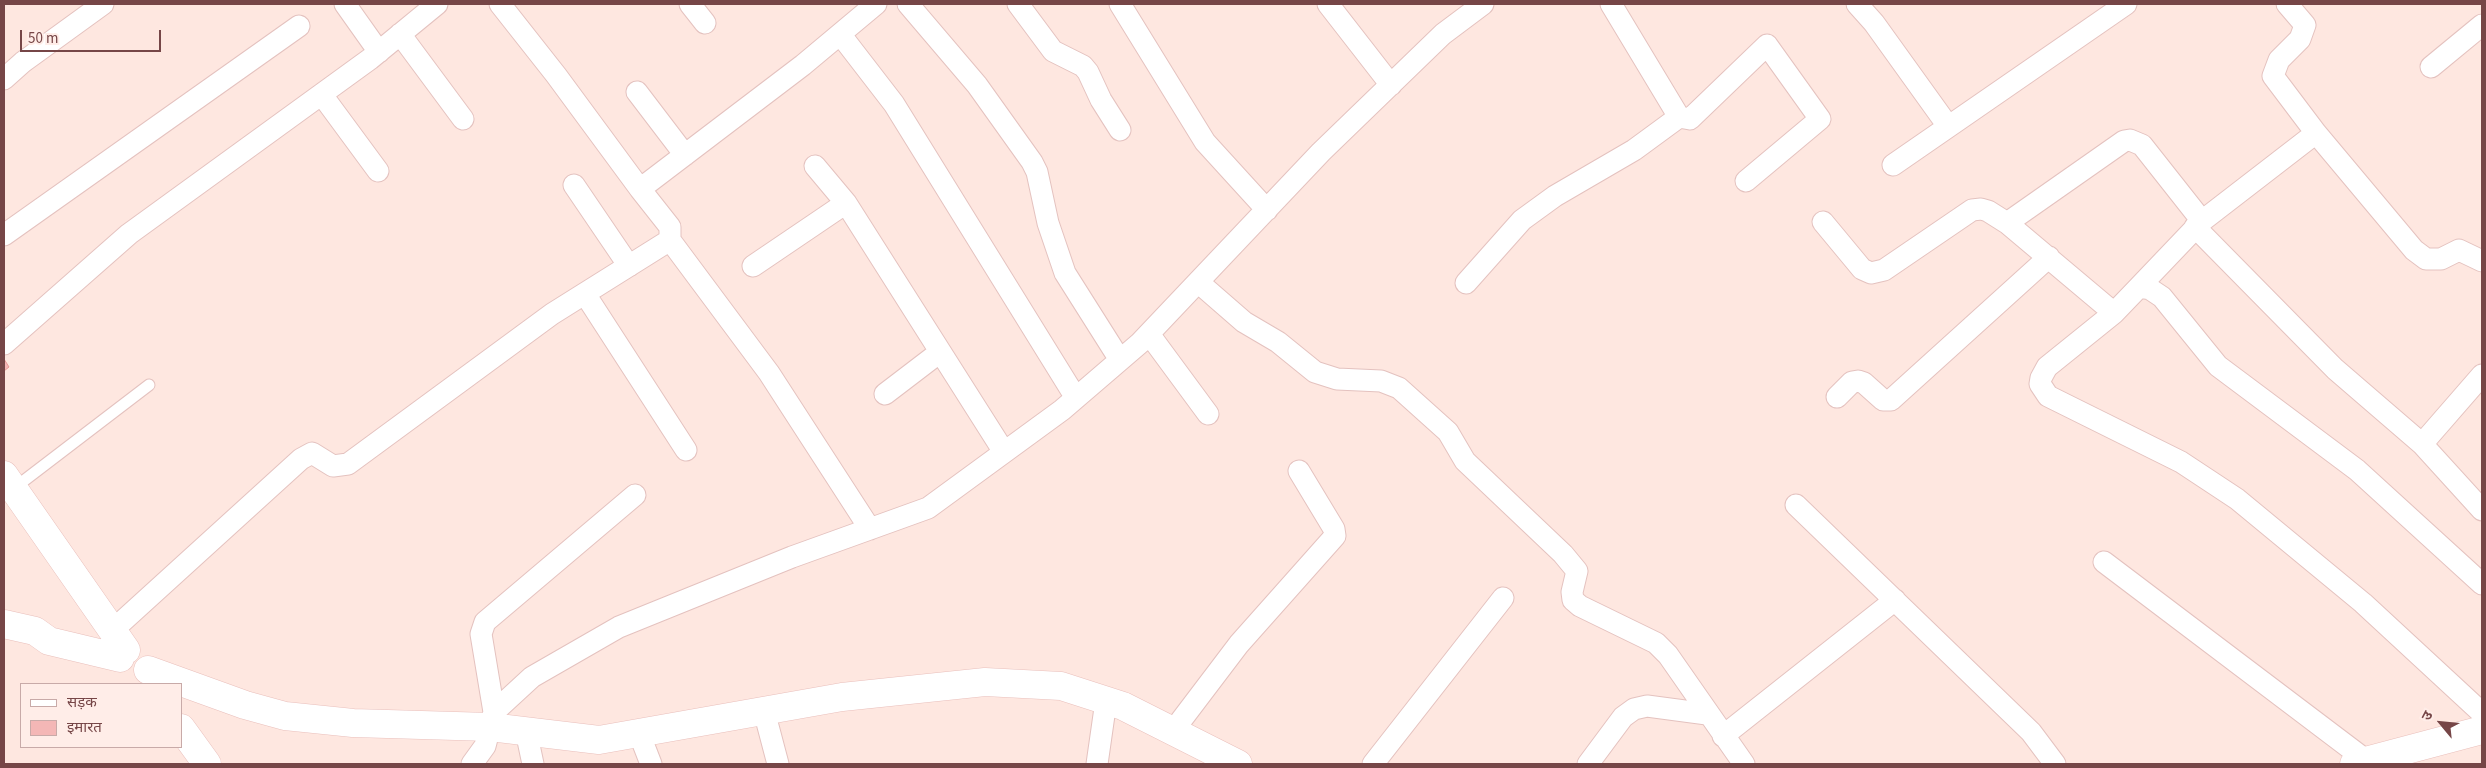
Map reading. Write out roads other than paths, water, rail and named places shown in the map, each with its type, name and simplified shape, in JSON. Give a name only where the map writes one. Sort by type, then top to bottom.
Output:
[{"type":"street","points":[[4,80],[23,62],[103,4]]},
{"type":"street","points":[[345,4],[379,52]]},
{"type":"street","points":[[4,344],[129,234],[322,95],[379,52],[437,4]]},
{"type":"street","points":[[500,4],[556,74],[670,227],[670,240],[769,373],[870,529]]},
{"type":"street","points":[[690,4],[705,23]]},
{"type":"street","points":[[640,188],[685,155],[876,4]]},
{"type":"street","points":[[908,4],[977,85],[1032,162],[1037,172],[1048,223],[1065,273],[1120,360]]},
{"type":"street","points":[[1018,4],[1053,51],[1077,62],[1088,72],[1101,100],[1120,130]]},
{"type":"street","points":[[1120,4],[1205,142],[1267,210]]},
{"type":"street","points":[[1328,4],[1391,85]]},
{"type":"street","points":[[492,720],[532,677],[619,627],[792,558],[928,508],[1076,398],[1149,334],[1322,152],[1444,34],[1483,4]]},
{"type":"street","points":[[1611,4],[1680,117]]},
{"type":"street","points":[[1857,4],[1874,23],[1948,126]]},
{"type":"street","points":[[1893,165],[2126,4]]},
{"type":"street","points":[[2287,4],[2305,25],[2300,39],[2279,60],[2273,76],[2316,133],[2414,250],[2426,259],[2440,259],[2459,250],[2482,261]]},
{"type":"street","points":[[2431,67],[2482,25]]},
{"type":"street","points":[[4,235],[299,26]]},
{"type":"street","points":[[400,34],[463,119]]},
{"type":"street","points":[[840,34],[894,104],[1076,398]]},
{"type":"street","points":[[1466,283],[1522,220],[1555,196],[1634,150],[1680,117],[1690,119],[1767,45],[1820,118],[1746,181]]},
{"type":"street","points":[[637,92],[685,155]]},
{"type":"street","points":[[322,95],[378,171]]},
{"type":"street","points":[[2316,133],[2199,224],[2114,312],[2047,367],[2040,378],[2041,388],[2048,396],[2181,462],[2237,500],[2363,603],[2482,713]]},
{"type":"street","points":[[2007,222],[2124,141],[2130,140],[2142,145],[2199,224],[2335,369],[2422,444],[2482,510]]},
{"type":"street","points":[[816,166],[846,203],[1004,452]]},
{"type":"street","points":[[574,185],[629,266]]},
{"type":"street","points":[[753,266],[846,203]]},
{"type":"street","points":[[1824,222],[1862,269],[1871,273],[1884,270],[1972,210],[1981,209],[1988,211],[2007,222],[2114,312]]},
{"type":"street","points":[[4,641],[33,646],[49,641],[120,646],[301,459],[312,453],[333,466],[348,464],[544,320],[670,240]]},
{"type":"street","points":[[1837,397],[1852,382],[1858,381],[1864,383],[1883,400],[1891,400],[2049,257]]},
{"type":"street","points":[[1198,282],[1244,322],[1278,342],[1315,372],[1337,379],[1381,381],[1399,388],[1448,432],[1465,461],[1563,554],[1577,571],[1572,592],[1573,600],[1580,606],[1656,643],[1668,655],[1707,714],[1744,764]]},
{"type":"street","points":[[2139,287],[2150,289],[2162,297],[2218,366],[2357,470],[2482,584]]},
{"type":"street","points":[[585,294],[686,450]]},
{"type":"street","points":[[1149,334],[1208,414]]},
{"type":"street","points":[[885,394],[940,352]]},
{"type":"street","points":[[2422,444],[2482,375]]},
{"type":"street","points":[[1173,731],[1239,644],[1331,544],[1335,536],[1334,529],[1299,471]]},
{"type":"street","points":[[9,482],[120,646],[119,663],[123,673],[131,678],[145,677],[166,683]]},
{"type":"street","points":[[472,764],[485,746],[492,720],[481,634],[485,622],[635,495]]},
{"type":"street","points":[[1796,505],[2031,732],[2055,764]]},
{"type":"street","points":[[2104,562],[2358,763],[2482,730]]},
{"type":"street","points":[[1373,764],[1503,598]]},
{"type":"street","points":[[1723,736],[1895,600]]},
{"type":"street","points":[[4,624],[35,631],[49,641]]},
{"type":"street","points":[[182,687],[285,716],[353,723],[492,720],[526,731],[599,740],[842,697],[985,682],[1062,686],[1123,706],[1238,764]]},
{"type":"street","points":[[1097,764],[1106,701]]},
{"type":"street","points":[[1588,764],[1623,716],[1634,709],[1647,706],[1707,714]]},
{"type":"street","points":[[764,711],[778,764]]},
{"type":"street","points":[[182,729],[207,764]]},
{"type":"street","points":[[526,731],[533,764]]},
{"type":"street","points":[[640,733],[651,764]]},
{"type":"lane","points":[[9,482],[149,385]]}]
